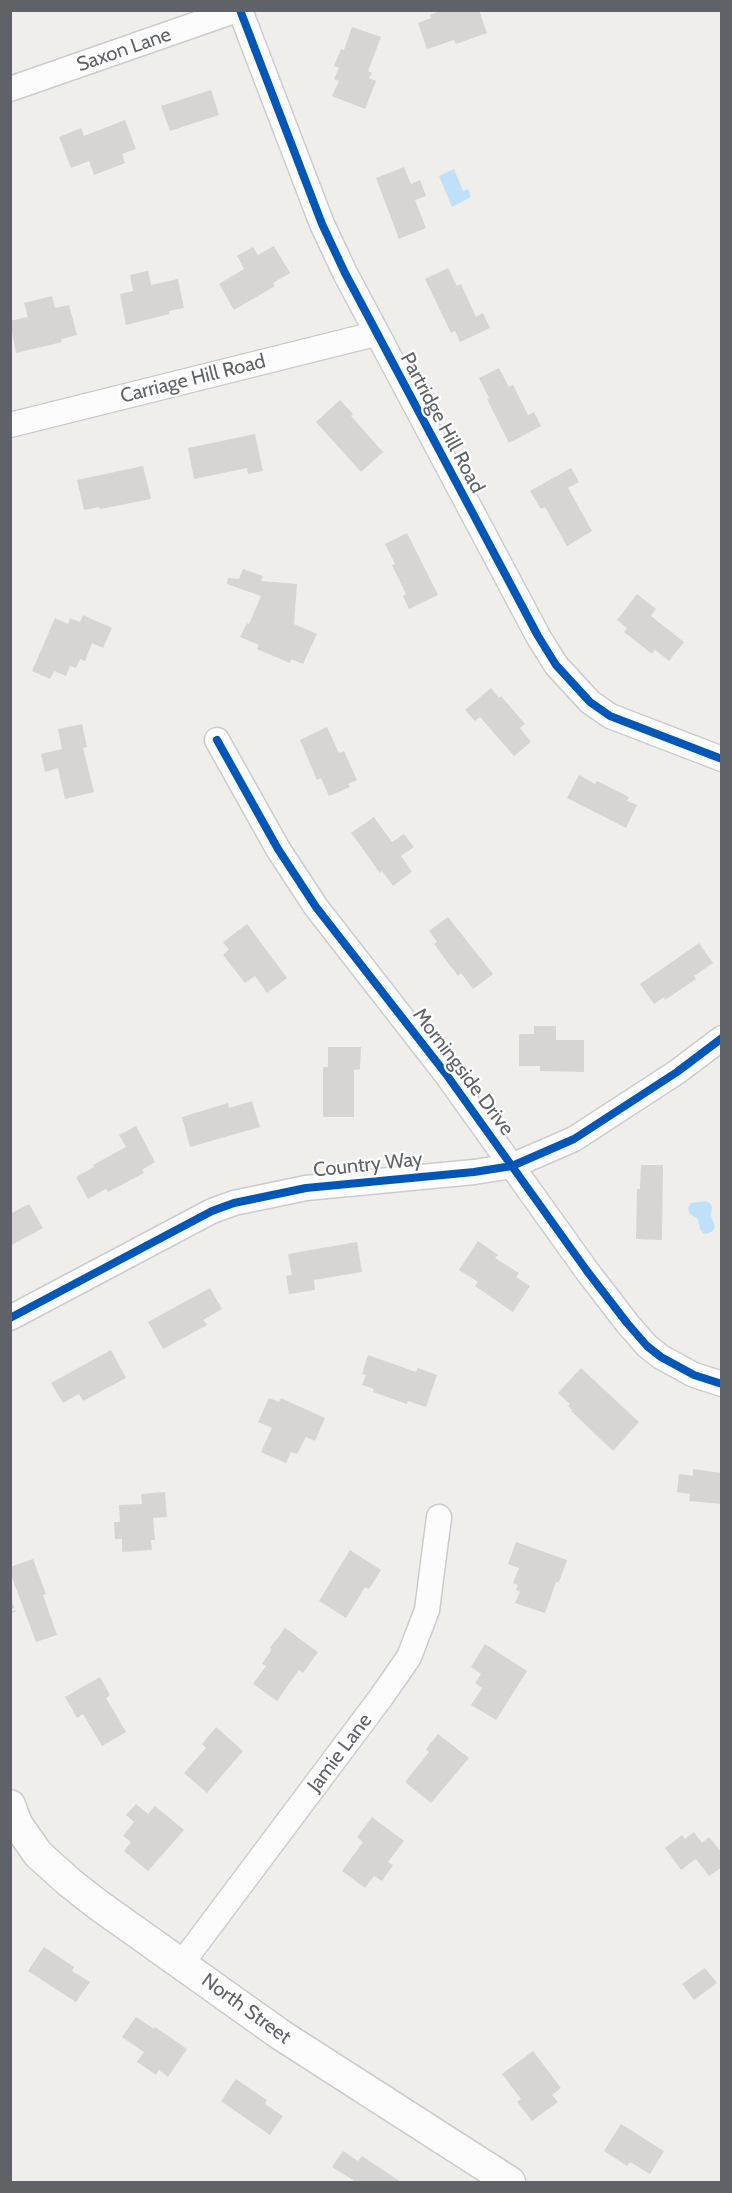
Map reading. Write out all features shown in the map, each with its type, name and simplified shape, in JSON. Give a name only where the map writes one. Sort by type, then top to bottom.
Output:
[{"type":"street","name":"Saxon Lane","points":[[10,89],[238,10]]},
{"type":"street","name":"Partridge Hill Road","points":[[238,10],[322,224],[375,334],[538,636],[556,665],[590,702],[610,716],[722,759]]},
{"type":"street","name":"Carriage Hill Road","points":[[10,425],[375,334]]},
{"type":"street","name":"Morningside Drive","points":[[217,740],[278,849],[316,907],[446,1074],[586,1271],[646,1346],[677,1367],[722,1384]]},
{"type":"street","name":"Country Way","points":[[10,1318],[212,1211],[234,1203],[306,1188],[474,1172],[512,1166],[574,1139],[677,1072],[722,1038]]},
{"type":"street","name":"Jamie Lane","points":[[182,1963],[410,1657],[427,1610],[439,1517]]},
{"type":"street","name":"North Street","points":[[10,1805],[17,1824],[38,1854],[97,1904],[281,2035],[510,2182]]},
{"type":"path","points":[[10,1603],[14,1612]]},
{"type":"water","points":[[454,169],[463,191],[468,189],[471,197],[452,207],[439,176]]},
{"type":"water","points":[[706,1201],[711,1204],[711,1216],[715,1227],[713,1231],[706,1234],[700,1229],[698,1219],[690,1214],[688,1208],[691,1203]]},
{"type":"building","points":[[442,10],[479,10],[487,33],[456,44],[454,40],[427,49],[418,23]]},
{"type":"building","points":[[352,27],[381,37],[368,71],[372,73],[369,78],[376,81],[365,109],[332,96],[339,81],[334,79],[339,68],[334,66],[341,49],[344,50]]},
{"type":"building","points":[[211,90],[219,115],[170,131],[161,106]]},
{"type":"building","points":[[125,120],[136,149],[122,154],[125,163],[94,175],[89,161],[71,168],[59,137],[81,128],[84,136]]},
{"type":"building","points":[[404,167],[411,184],[420,180],[426,196],[415,200],[426,228],[399,239],[376,178]]},
{"type":"building","points":[[274,246],[290,273],[273,283],[275,286],[234,310],[219,284],[244,269],[237,256],[253,247],[258,255]]},
{"type":"building","points":[[448,268],[457,286],[461,284],[476,317],[483,313],[490,328],[460,342],[455,331],[451,333],[425,279]]},
{"type":"building","points":[[148,271],[151,285],[178,279],[184,308],[126,325],[120,294],[133,291],[130,275]]},
{"type":"building","points":[[52,296],[55,308],[69,305],[77,335],[61,339],[62,342],[16,353],[10,321],[28,317],[24,303]]},
{"type":"building","points":[[499,368],[509,387],[513,385],[528,415],[534,412],[541,426],[509,443],[479,378]]},
{"type":"building","points":[[340,400],[383,452],[361,472],[316,422]]},
{"type":"building","points":[[255,434],[263,471],[248,474],[247,468],[194,479],[188,448]]},
{"type":"building","points":[[143,466],[151,499],[84,510],[77,480]]},
{"type":"building","points":[[571,468],[579,482],[568,488],[592,531],[567,546],[545,507],[541,509],[530,491]]},
{"type":"building","points":[[407,533],[438,595],[409,609],[403,596],[406,594],[392,565],[395,564],[385,544]]},
{"type":"building","points":[[243,569],[263,576],[261,581],[297,584],[294,624],[317,634],[303,664],[291,659],[290,663],[257,649],[259,645],[240,637],[247,623],[249,624],[261,596],[227,584],[228,578],[239,579]]},
{"type":"building","points":[[637,594],[656,609],[651,616],[684,642],[669,661],[655,650],[652,654],[624,632],[627,628],[617,620]]},
{"type":"building","points":[[83,615],[112,628],[103,648],[92,643],[85,661],[80,659],[76,668],[70,666],[66,676],[54,671],[50,679],[32,671],[55,618],[68,624],[70,618],[80,622]]},
{"type":"building","points":[[491,688],[525,724],[520,728],[531,742],[514,756],[480,717],[475,721],[465,710]]},
{"type":"building","points":[[82,724],[87,747],[83,748],[94,792],[65,799],[58,768],[45,772],[41,754],[62,749],[58,729]]},
{"type":"building","points":[[327,727],[339,753],[344,751],[357,780],[348,784],[350,787],[329,796],[321,778],[317,780],[300,740]]},
{"type":"building","points":[[579,775],[629,797],[627,801],[637,805],[626,828],[567,798]]},
{"type":"building","points":[[374,817],[392,842],[404,834],[414,847],[401,856],[412,872],[393,886],[382,871],[380,873],[351,833]]},
{"type":"building","points":[[448,917],[493,974],[473,989],[461,973],[458,976],[434,944],[437,942],[429,931]]},
{"type":"building","points":[[247,924],[287,978],[267,993],[255,976],[245,983],[223,955],[229,950],[223,942]]},
{"type":"building","points":[[699,943],[713,963],[694,976],[696,979],[665,1000],[664,997],[654,1004],[640,984]]},
{"type":"building","points":[[534,1026],[556,1026],[556,1040],[584,1040],[584,1072],[540,1071],[540,1066],[519,1066],[519,1034],[534,1034]]},
{"type":"building","points":[[328,1047],[361,1047],[360,1069],[354,1070],[354,1117],[323,1117],[323,1067],[328,1067]]},
{"type":"building","points":[[252,1101],[260,1127],[190,1147],[182,1117],[228,1103],[229,1108]]},
{"type":"building","points":[[136,1126],[155,1162],[142,1170],[144,1173],[108,1192],[106,1189],[88,1199],[76,1177],[126,1147],[119,1135]]},
{"type":"building","points":[[641,1165],[663,1165],[662,1240],[636,1239],[637,1189],[640,1189]]},
{"type":"building","points":[[29,1204],[43,1228],[10,1246],[10,1214]]},
{"type":"building","points":[[478,1241],[498,1255],[495,1258],[519,1273],[516,1277],[530,1286],[513,1312],[475,1286],[478,1282],[459,1270]]},
{"type":"building","points":[[357,1242],[362,1272],[314,1280],[315,1290],[289,1294],[286,1276],[292,1275],[288,1254]]},
{"type":"building","points":[[210,1288],[222,1309],[203,1320],[207,1325],[163,1349],[148,1322]]},
{"type":"building","points":[[111,1350],[126,1378],[83,1401],[79,1394],[63,1403],[51,1383]]},
{"type":"building","points":[[368,1355],[416,1372],[418,1368],[437,1375],[426,1407],[408,1401],[407,1404],[373,1392],[374,1389],[362,1385],[366,1375],[362,1374]]},
{"type":"building","points":[[581,1368],[639,1422],[613,1451],[571,1411],[568,1406],[570,1404],[558,1393]]},
{"type":"building","points":[[269,1398],[279,1402],[281,1398],[325,1418],[315,1441],[306,1437],[297,1454],[291,1452],[286,1463],[261,1452],[272,1428],[258,1422]]},
{"type":"building","points":[[693,1469],[722,1473],[722,1504],[689,1501],[690,1494],[677,1492],[679,1474],[693,1476]]},
{"type":"building","points":[[165,1492],[167,1517],[153,1518],[155,1540],[151,1540],[152,1550],[122,1552],[122,1539],[115,1539],[114,1522],[120,1522],[119,1505],[142,1504],[141,1494]]},
{"type":"building","points":[[516,1542],[567,1560],[545,1613],[515,1603],[520,1592],[516,1590],[518,1585],[513,1583],[519,1568],[508,1564]]},
{"type":"building","points":[[350,1550],[381,1570],[369,1589],[365,1587],[346,1618],[319,1601]]},
{"type":"building","points":[[33,1559],[46,1594],[43,1595],[57,1635],[36,1642],[10,1572],[10,1567]]},
{"type":"building","points":[[285,1628],[318,1652],[303,1673],[299,1670],[277,1701],[253,1684],[266,1666],[262,1664],[272,1649],[270,1648]]},
{"type":"building","points":[[485,1644],[527,1671],[496,1720],[471,1705],[482,1688],[475,1683],[481,1674],[471,1667]]},
{"type":"building","points":[[100,1677],[110,1695],[106,1698],[126,1732],[102,1746],[83,1714],[77,1718],[65,1697]]},
{"type":"building","points":[[216,1727],[243,1751],[207,1793],[184,1773],[206,1748],[202,1744]]},
{"type":"building","points":[[438,1734],[469,1758],[431,1803],[405,1782],[429,1752],[426,1749]]},
{"type":"building","points":[[136,1804],[148,1814],[155,1806],[184,1830],[148,1871],[124,1851],[131,1842],[123,1836],[134,1822],[126,1815]]},
{"type":"building","points":[[372,1817],[404,1841],[388,1862],[393,1865],[382,1881],[374,1876],[365,1888],[342,1871],[363,1842],[357,1837]]},
{"type":"building","points":[[694,1832],[702,1843],[709,1837],[722,1853],[722,1867],[709,1876],[696,1859],[681,1870],[665,1848],[682,1835],[685,1839]]},
{"type":"building","points":[[44,1947],[74,1967],[72,1971],[90,1982],[76,2002],[28,1971]]},
{"type":"building","points":[[705,1968],[717,1983],[694,2000],[682,1984]]},
{"type":"building","points":[[136,2017],[187,2049],[168,2077],[159,2070],[156,2075],[137,2062],[144,2052],[122,2037]]},
{"type":"building","points":[[533,2051],[561,2088],[552,2095],[558,2102],[532,2121],[517,2102],[521,2099],[502,2074]]},
{"type":"building","points":[[236,2079],[267,2100],[265,2104],[283,2116],[270,2135],[221,2101]]},
{"type":"building","points":[[621,2124],[664,2151],[650,2174],[630,2162],[627,2166],[604,2151]]},
{"type":"building","points":[[343,2151],[358,2161],[362,2156],[401,2182],[356,2182],[332,2167]]},
{"type":"cycle path","points":[[240,10],[322,224],[345,273],[538,636],[556,665],[590,702],[610,716],[722,759]]},
{"type":"cycle path","points":[[217,740],[278,849],[316,907],[446,1074],[627,1323],[647,1346],[661,1357],[694,1375],[722,1384]]},
{"type":"cycle path","points":[[10,1318],[212,1211],[234,1203],[306,1188],[474,1172],[512,1166],[574,1139],[677,1072],[722,1038]]}]
